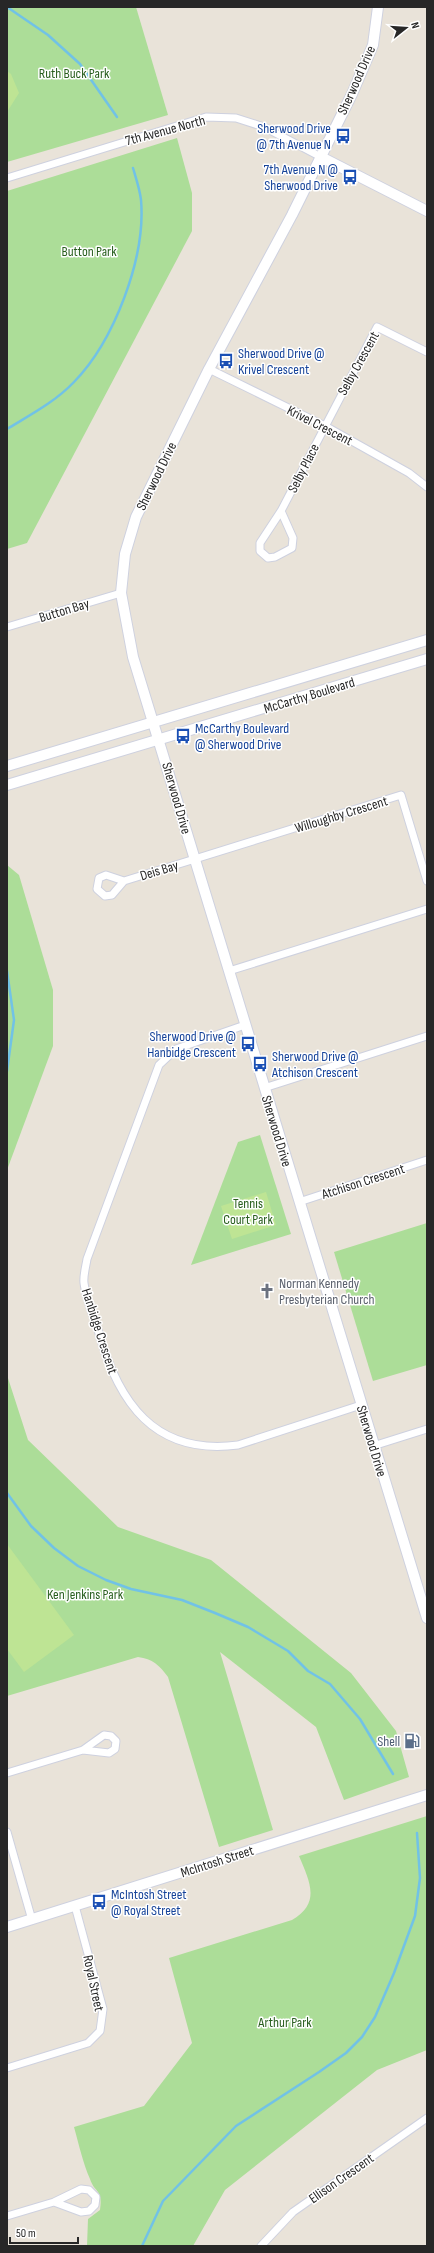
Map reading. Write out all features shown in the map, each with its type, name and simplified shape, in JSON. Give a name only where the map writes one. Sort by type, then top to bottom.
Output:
[{"type":"street","name":"Sherwood Drive","points":[[378,7],[373,45],[321,157],[209,369],[136,517],[125,554],[121,593],[133,657],[373,1446],[427,1618]]},
{"type":"street","name":"7th Avenue North","points":[[7,178],[206,117],[236,118],[264,127],[427,212]]},
{"type":"street","name":"Selby Crescent","points":[[324,426],[378,327],[427,352]]},
{"type":"street","name":"Krivel Crescent","points":[[209,369],[324,426],[410,472],[427,487]]},
{"type":"street","name":"Selby Place","points":[[281,511],[293,538],[292,548],[275,557],[268,558],[260,551],[260,543],[281,511],[324,426]]},
{"type":"street","name":"Button Bay","points":[[7,627],[121,593]]},
{"type":"street","name":"McCarthy Boulevard","points":[[7,766],[427,640]]},
{"type":"street","name":"McCarthy Boulevard","points":[[7,785],[159,741],[427,659]]},
{"type":"street","name":"Willoughby Crescent","points":[[194,859],[401,795],[427,881]]},
{"type":"street","name":"Deis Bay","points":[[124,880],[194,859]]},
{"type":"street","points":[[229,972],[427,909]]},
{"type":"street","name":"Hanbidge Crescent","points":[[245,1025],[176,1049],[159,1065],[87,1259],[84,1282],[105,1354],[128,1401],[139,1414],[162,1433],[198,1446],[220,1447],[238,1445],[361,1405]]},
{"type":"street","points":[[264,1088],[427,1036]]},
{"type":"street","name":"Atchison Crescent","points":[[299,1202],[427,1160]]},
{"type":"street","points":[[373,1446],[427,1429]]},
{"type":"street","points":[[7,1773],[83,1750]]},
{"type":"street","name":"McIntosh Street","points":[[7,1927],[427,1796]]},
{"type":"street","points":[[7,1832],[32,1920]]},
{"type":"street","name":"Royal Street","points":[[7,2068],[88,2043],[100,2031],[103,2009],[75,1906]]},
{"type":"street","name":"Ellison Crescent","points":[[260,2246],[294,2212],[427,2118]]},
{"type":"street","points":[[7,2216],[54,2202],[81,2189],[89,2190],[96,2197],[95,2205],[89,2211],[81,2212],[54,2202]]},
{"type":"green space","name":"Ruth Buck Park","points":[[7,7],[136,7],[168,115],[7,162]]},
{"type":"green space","points":[[7,71],[11,74],[19,93],[7,112]]},
{"type":"green space","name":"Button Park","points":[[177,138],[192,193],[192,231],[27,543],[7,549],[7,191]]},
{"type":"green space","points":[[7,865],[19,875],[53,990],[53,1046],[7,1170]]},
{"type":"green space","name":"Tennis Court Park","points":[[260,1135],[291,1234],[191,1265],[238,1142]]},
{"type":"green space","points":[[266,1192],[276,1225],[232,1239],[221,1206]]},
{"type":"green space","points":[[427,1223],[427,1365],[373,1381],[334,1252]]},
{"type":"green space","name":"Ken Jenkins Park","points":[[7,1375],[28,1440],[118,1527],[211,1560],[351,1673],[396,1731],[409,1777],[344,1800],[316,1727],[220,1652],[273,1830],[219,1847],[168,1677],[155,1663],[148,1659],[138,1657],[7,1696]]},
{"type":"green space","points":[[7,1544],[74,1635],[24,1672],[7,1649]]},
{"type":"green space","name":"Arthur Park","points":[[427,1816],[427,2050],[377,2070],[225,2190],[193,2246],[87,2246],[88,2219],[100,2210],[101,2203],[99,2194],[92,2184],[81,2154],[74,2127],[144,2106],[192,2043],[169,1958],[292,1920],[301,1913],[307,1906],[310,1899],[310,1891],[307,1875],[299,1856]]},
{"type":"waterway","points":[[7,7],[48,35],[80,64],[117,117]]},
{"type":"waterway","points":[[7,429],[51,402],[67,389],[89,365],[114,322],[133,272],[141,223],[141,200],[133,168]]},
{"type":"waterway","points":[[7,971],[14,1020],[7,1071]]},
{"type":"waterway","points":[[7,1493],[31,1526],[54,1548],[78,1566],[106,1580],[131,1589],[182,1600],[215,1613],[248,1627],[288,1651],[308,1671],[330,1684],[360,1719],[393,1774]]},
{"type":"waterway","points":[[142,2246],[163,2201],[236,2126],[346,2053],[362,2037],[375,2017],[394,1973],[415,1916],[420,1878],[417,1833]]},
{"type":"place","name":"Sherwood Drive @ 7th Avenue N","points":[[343,136]]},
{"type":"place","name":"7th Avenue N @ Sherwood Drive","points":[[350,177]]},
{"type":"place","name":"Sherwood Drive @ Krivel Crescent","points":[[226,361]]},
{"type":"place","name":"McCarthy Boulevard @ Sherwood Drive","points":[[183,736]]},
{"type":"place","name":"Sherwood Drive @ Hanbidge Crescent","points":[[248,1044]]},
{"type":"place","name":"Sherwood Drive @ Atchison Crescent","points":[[260,1064]]},
{"type":"place","name":"Norman Kennedy Presbyterian Church","points":[[267,1291]]},
{"type":"place","name":"Shell","points":[[412,1741]]},
{"type":"place","name":"McIntosh Street @ Royal Street","points":[[99,1902]]}]
